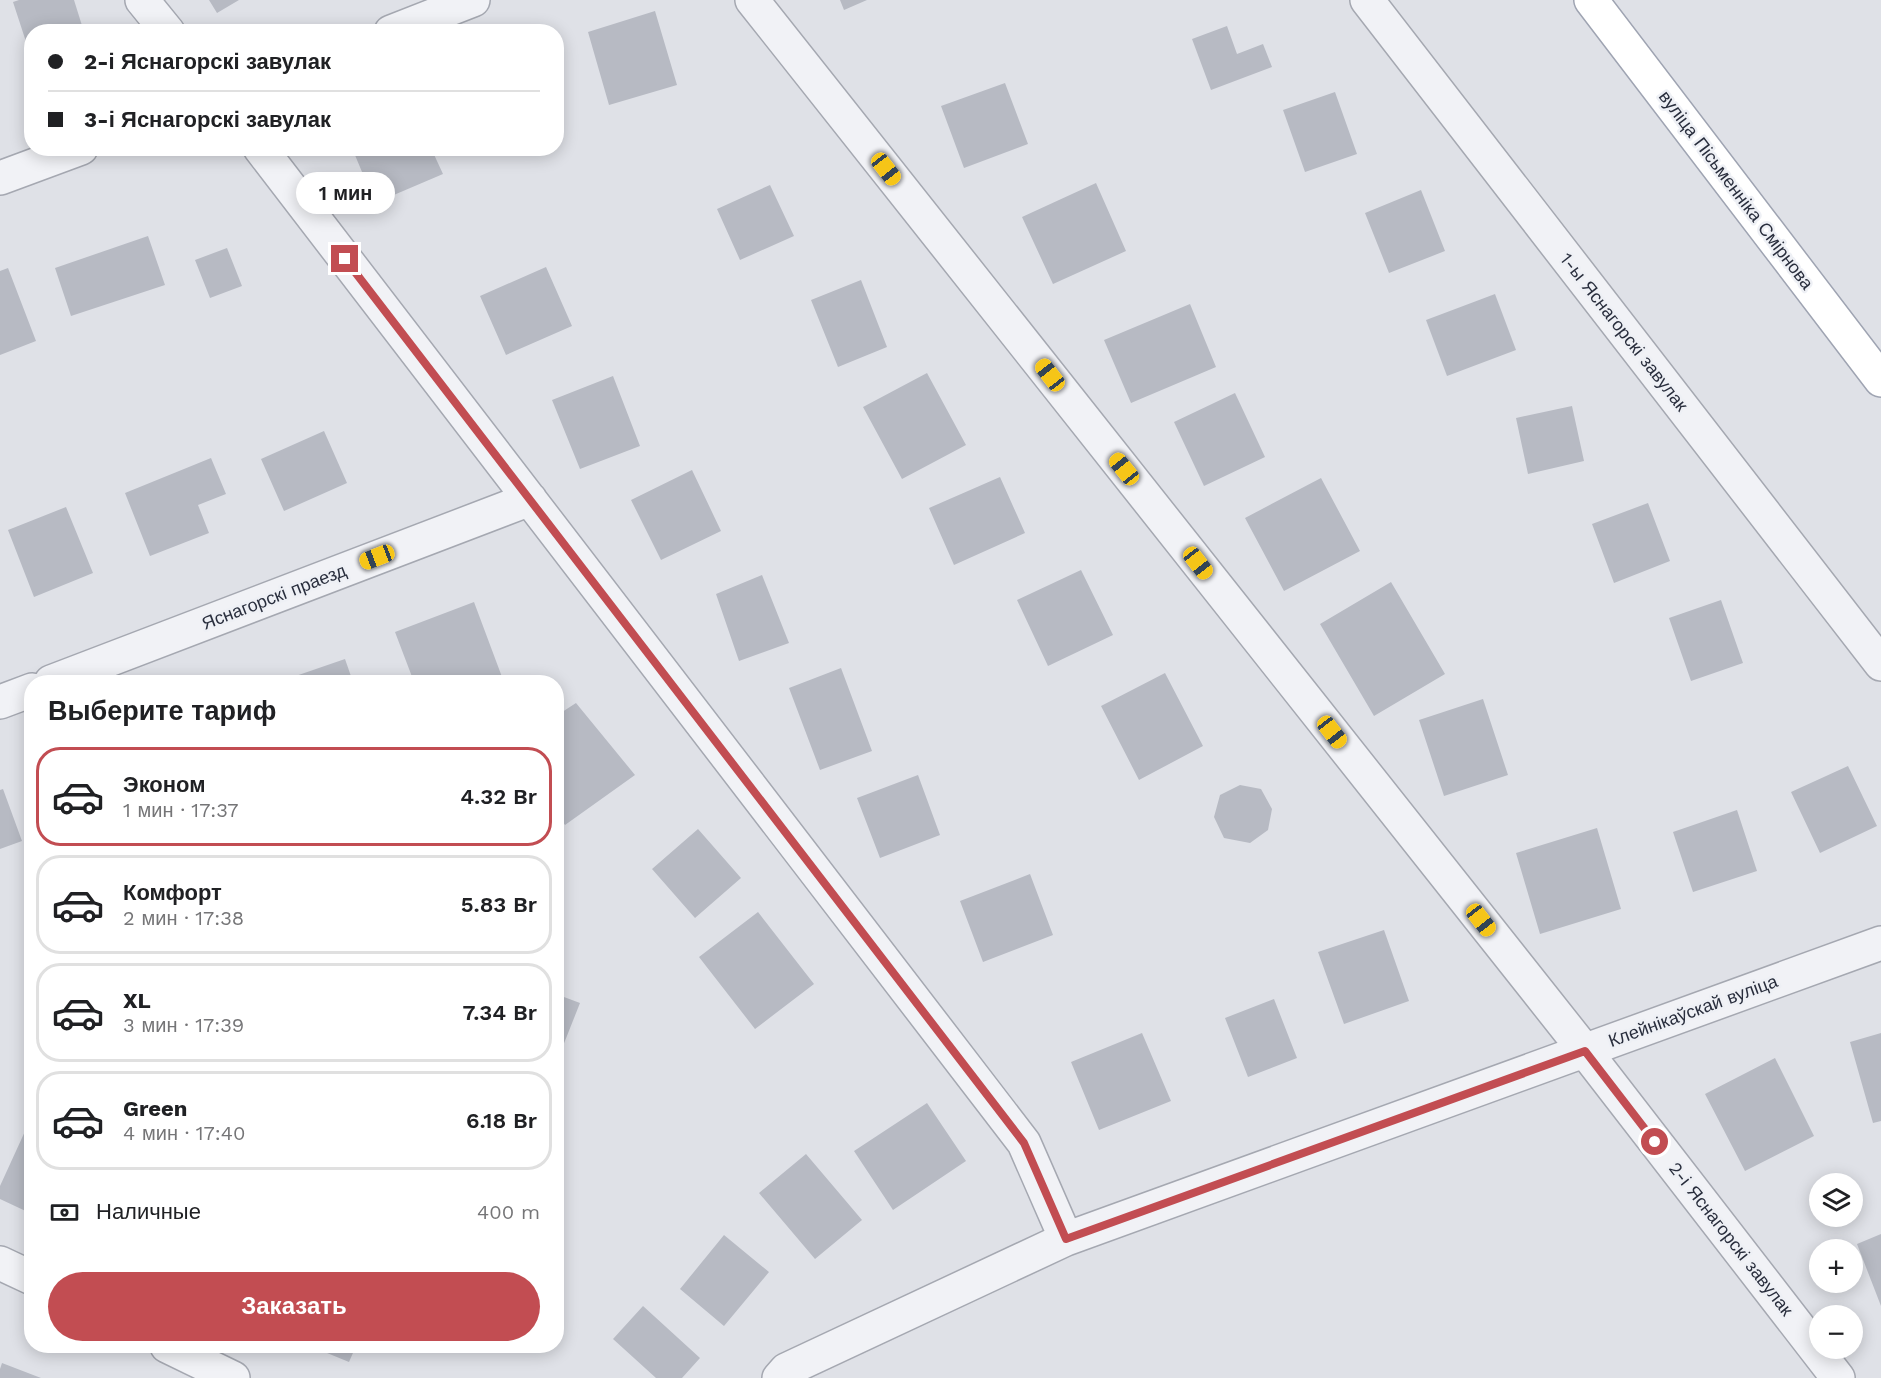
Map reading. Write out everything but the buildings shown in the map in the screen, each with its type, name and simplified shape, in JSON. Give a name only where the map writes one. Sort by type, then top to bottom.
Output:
[{"type":"main road","name":"вуліца Пісьменніка Смірнова","points":[[1591,0],[1881,380]]},
{"type":"street","points":[[142,0],[162,24]]},
{"type":"street","points":[[412,24],[473,0]]},
{"type":"street","name":"2-і Яснагорскі завулак","points":[[752,0],[1585,1051],[1838,1378]]},
{"type":"street","name":"1-ы Яснагорскі завулак","points":[[1367,0],[1881,664]]},
{"type":"street","points":[[0,178],[59,156]]},
{"type":"street","points":[[266,156],[1024,1143],[1066,1239]]},
{"type":"street","name":"Яснагорскі праезд","points":[[69,675],[530,499]]},
{"type":"street","points":[[0,702],[24,693]]},
{"type":"street","name":"Клейнікаўскай вуліца","points":[[779,1378],[786,1370],[1066,1239],[1881,943]]},
{"type":"street","points":[[0,1263],[24,1274]]},
{"type":"street","points":[[206,1354],[233,1378]]},
{"type":"route","points":[[345,259],[1024,1143],[1066,1239],[1585,1051],[1655,1142]]}]
